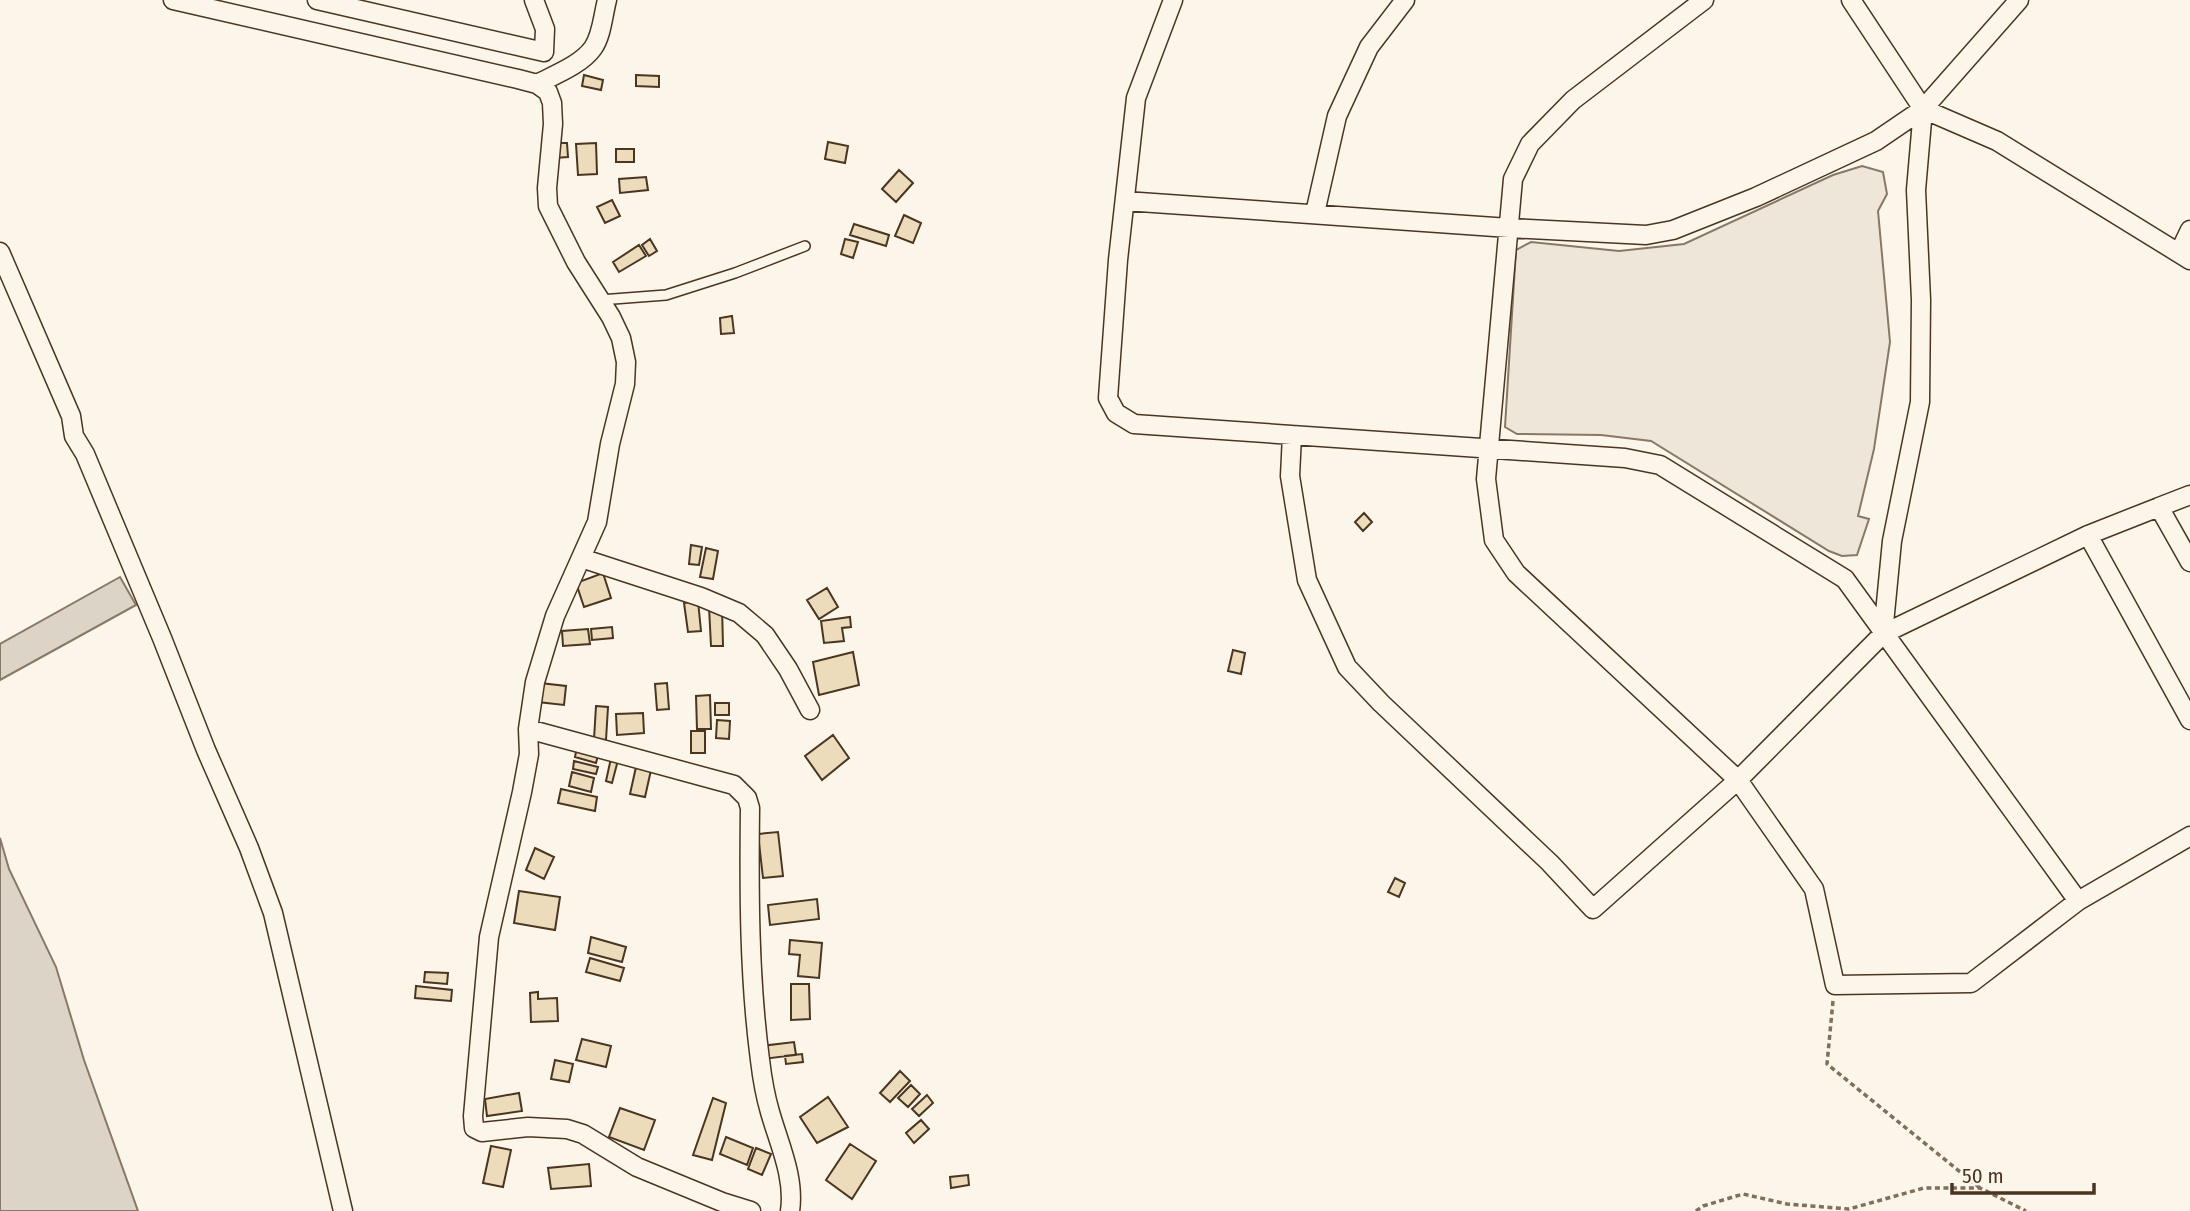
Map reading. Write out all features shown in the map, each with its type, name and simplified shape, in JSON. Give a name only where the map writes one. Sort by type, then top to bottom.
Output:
[{"type":"street","points":[[173,0],[537,85],[548,92],[552,103],[553,124],[548,206],[576,262],[621,338],[626,362],[625,384],[610,443],[597,522],[555,616],[534,682],[528,729],[529,754],[489,937],[474,1128],[482,1132],[528,1127],[567,1129],[592,1139],[636,1167],[751,1211]]},
{"type":"street","points":[[317,0],[544,52],[545,29],[534,0]]},
{"type":"street","points":[[537,85],[578,61],[593,48],[607,0]]},
{"type":"street","points":[[1173,0],[1136,98],[1118,260],[1108,398],[1116,413],[1134,424],[1625,458],[1660,465],[1845,579],[2078,901]]},
{"type":"street","points":[[1315,213],[1337,116],[1368,47],[1405,0]]},
{"type":"street","points":[[1704,0],[1573,100],[1530,144],[1513,179],[1486,479],[1494,540],[1516,573],[1738,779],[1814,889],[1835,985],[1971,983],[2078,901],[2190,836]]},
{"type":"street","points":[[1851,0],[1923,109],[1997,141],[2185,256],[2190,230]]},
{"type":"street","points":[[1125,201],[1509,228],[1646,234],[1673,230],[1755,197],[1876,141],[1923,109],[2019,0]]},
{"type":"street","points":[[1883,634],[1892,541],[1920,402],[1921,300],[1916,190],[1923,109]]},
{"type":"street","points":[[0,252],[71,416],[74,436],[85,454],[162,638],[206,750],[249,848],[273,914],[343,1211]]},
{"type":"street","points":[[1292,435],[1290,476],[1307,580],[1347,667],[1594,909],[1738,779],[1883,634],[2088,535],[2190,495]]},
{"type":"street","points":[[2159,507],[2190,562]]},
{"type":"street","points":[[2088,535],[2190,720]]},
{"type":"street","points":[[581,558],[701,597],[739,613],[765,635],[788,669],[810,710]]},
{"type":"street","points":[[528,729],[734,785],[747,798],[750,808],[750,941],[760,1059],[769,1110],[790,1178],[790,1211]]},
{"type":"lane","points":[[600,300],[666,295],[735,273],[805,246]]},
{"type":"path","points":[[1835,985],[1827,1064],[1980,1188],[2026,1211]]},
{"type":"path","points":[[1696,1211],[1703,1206],[1743,1194],[1787,1204],[1847,1210],[1924,1188],[1980,1188]]},
{"type":"shaded area","points":[[1862,166],[1883,172],[1887,194],[1878,211],[1890,342],[1874,449],[1858,516],[1869,519],[1857,555],[1842,556],[1829,551],[1651,441],[1601,435],[1517,434],[1505,427],[1516,250],[1531,242],[1619,251],[1684,244],[1833,175]]},
{"type":"shaded area","points":[[120,577],[136,605],[0,680],[0,644]]},
{"type":"shaded area","points":[[0,838],[9,869],[56,967],[84,1060],[138,1211],[0,1211]]},
{"type":"building","points":[[584,75],[603,80],[601,90],[582,86]]},
{"type":"building","points":[[636,75],[659,76],[659,87],[636,86]]},
{"type":"building","points":[[828,142],[848,146],[845,163],[825,159]]},
{"type":"building","points":[[555,143],[567,143],[568,157],[555,158]]},
{"type":"building","points":[[596,143],[597,174],[578,175],[576,144]]},
{"type":"building","points":[[616,149],[634,149],[634,162],[616,162]]},
{"type":"building","points":[[899,170],[913,183],[896,202],[882,189]]},
{"type":"building","points":[[646,177],[648,190],[620,193],[619,179]]},
{"type":"building","points":[[612,200],[620,216],[605,223],[597,207]]},
{"type":"building","points":[[904,215],[921,223],[913,243],[895,236]]},
{"type":"building","points":[[854,224],[889,235],[886,246],[850,235]]},
{"type":"building","points":[[650,239],[657,251],[649,256],[642,245]]},
{"type":"building","points":[[845,239],[858,242],[853,258],[841,254]]},
{"type":"building","points":[[639,245],[646,256],[619,272],[613,262]]},
{"type":"building","points":[[732,316],[734,333],[721,334],[720,318]]},
{"type":"building","points":[[1364,513],[1372,522],[1363,531],[1355,522]]},
{"type":"building","points":[[691,545],[702,547],[699,565],[689,564]]},
{"type":"building","points":[[706,548],[718,551],[713,579],[700,577]]},
{"type":"building","points":[[603,573],[611,598],[584,607],[576,583]]},
{"type":"building","points":[[827,588],[838,607],[819,619],[807,600]]},
{"type":"building","points":[[698,601],[701,631],[688,632],[684,603]]},
{"type":"building","points":[[722,606],[723,646],[711,646],[709,607]]},
{"type":"building","points":[[850,617],[851,627],[842,628],[844,641],[824,643],[821,621]]},
{"type":"building","points":[[612,627],[613,638],[592,640],[591,629]]},
{"type":"building","points":[[588,629],[590,644],[563,646],[562,631]]},
{"type":"building","points":[[1233,650],[1245,653],[1241,674],[1228,671]]},
{"type":"building","points":[[853,652],[859,685],[819,695],[813,662]]},
{"type":"building","points":[[540,683],[566,686],[564,705],[538,702]]},
{"type":"building","points":[[667,683],[669,709],[657,710],[655,684]]},
{"type":"building","points":[[710,695],[711,729],[697,729],[696,696]]},
{"type":"building","points":[[715,703],[729,703],[729,715],[715,715]]},
{"type":"building","points":[[596,706],[608,707],[606,740],[594,739]]},
{"type":"building","points":[[643,713],[644,733],[617,735],[616,714]]},
{"type":"building","points":[[717,720],[730,721],[729,739],[716,738]]},
{"type":"building","points":[[691,731],[705,731],[705,753],[691,753]]},
{"type":"building","points":[[833,735],[849,758],[822,780],[805,756]]},
{"type":"building","points":[[577,747],[599,752],[596,763],[575,757]]},
{"type":"building","points":[[611,758],[618,760],[612,783],[606,781]]},
{"type":"building","points":[[574,761],[598,767],[596,774],[573,769]]},
{"type":"building","points":[[636,767],[651,770],[645,797],[630,794]]},
{"type":"building","points":[[572,772],[594,778],[591,792],[569,786]]},
{"type":"building","points":[[561,789],[597,797],[595,811],[558,803]]},
{"type":"building","points":[[778,832],[783,876],[763,878],[758,834]]},
{"type":"building","points":[[535,848],[554,857],[544,879],[526,870]]},
{"type":"building","points":[[1395,878],[1405,883],[1399,897],[1388,892]]},
{"type":"building","points":[[519,891],[560,897],[555,930],[514,923]]},
{"type":"building","points":[[817,899],[819,919],[770,925],[768,905]]},
{"type":"building","points":[[591,937],[626,947],[622,962],[588,953]]},
{"type":"building","points":[[790,940],[822,943],[819,978],[798,976],[800,955],[789,954]]},
{"type":"building","points":[[590,958],[624,968],[620,981],[586,972]]},
{"type":"building","points":[[425,972],[448,973],[447,984],[424,982]]},
{"type":"building","points":[[791,984],[809,984],[810,1019],[791,1020]]},
{"type":"building","points":[[416,986],[452,990],[451,1001],[415,998]]},
{"type":"building","points":[[538,992],[538,999],[557,998],[558,1021],[531,1022],[530,993]]},
{"type":"building","points":[[582,1039],[611,1046],[606,1067],[576,1060]]},
{"type":"building","points":[[794,1042],[796,1055],[763,1059],[761,1046]]},
{"type":"building","points":[[802,1054],[803,1062],[786,1064],[785,1056]]},
{"type":"building","points":[[555,1060],[573,1064],[569,1082],[551,1079]]},
{"type":"building","points":[[900,1071],[910,1081],[890,1102],[880,1093]]},
{"type":"building","points":[[911,1085],[920,1094],[908,1107],[898,1098]]},
{"type":"building","points":[[519,1093],[522,1111],[487,1116],[485,1099]]},
{"type":"building","points":[[927,1095],[933,1103],[919,1116],[912,1109]]},
{"type":"building","points":[[828,1097],[848,1127],[817,1143],[800,1117]]},
{"type":"building","points":[[713,1098],[726,1103],[712,1160],[693,1155]]},
{"type":"building","points":[[620,1108],[655,1120],[644,1150],[609,1137]]},
{"type":"building","points":[[921,1120],[929,1129],[914,1143],[906,1133]]},
{"type":"building","points":[[726,1137],[753,1148],[747,1165],[720,1154]]},
{"type":"building","points":[[850,1144],[876,1161],[852,1199],[826,1180]]},
{"type":"building","points":[[491,1146],[511,1150],[503,1187],[483,1183]]},
{"type":"building","points":[[756,1148],[771,1154],[762,1175],[748,1169]]},
{"type":"building","points":[[589,1164],[591,1186],[551,1189],[548,1168]]},
{"type":"building","points":[[968,1175],[969,1185],[951,1188],[950,1177]]}]
